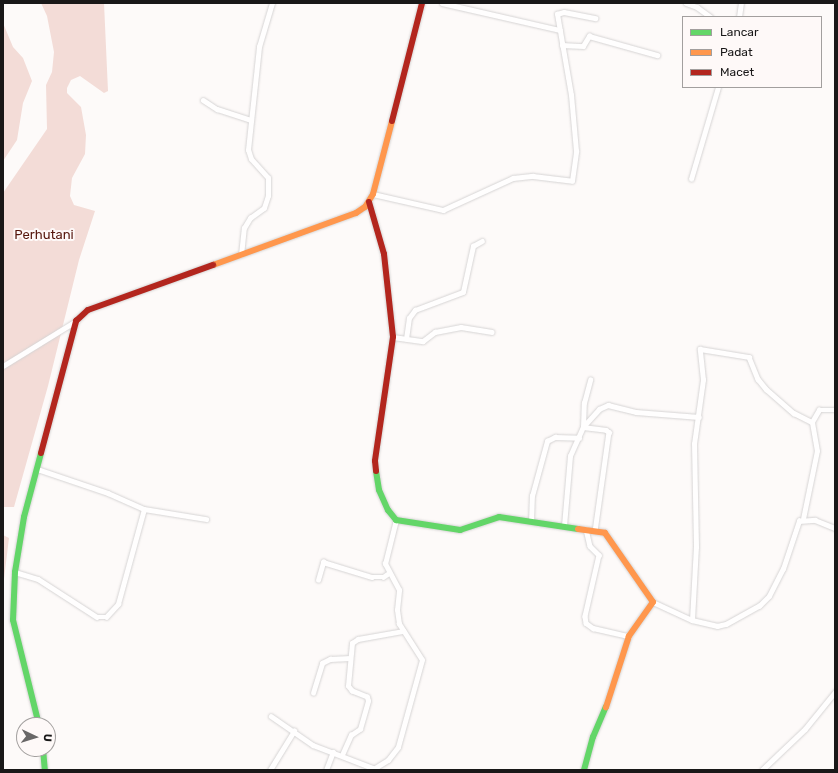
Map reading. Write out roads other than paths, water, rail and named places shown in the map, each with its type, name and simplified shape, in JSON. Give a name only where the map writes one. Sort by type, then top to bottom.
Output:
[{"type":"street","points":[[241,255],[244,228],[250,218],[264,208],[268,196],[269,185],[266,172],[248,155],[250,120],[259,47],[272,3]]},
{"type":"street","points":[[3,366],[76,321],[88,310],[356,213],[369,202],[373,194],[422,3]]},
{"type":"street","points":[[442,3],[560,30]]},
{"type":"street","points":[[686,3],[697,7],[710,16]]},
{"type":"street","points":[[739,16],[741,3]]},
{"type":"street","points":[[373,194],[443,210],[513,178],[533,176],[572,181],[576,151],[571,96],[558,12],[595,18]]},
{"type":"street","points":[[562,45],[583,46],[589,36],[657,55]]},
{"type":"street","points":[[691,179],[718,88]]},
{"type":"street","points":[[203,100],[217,109],[250,120]]},
{"type":"street","points":[[271,716],[313,745],[373,769],[388,760],[398,747],[421,663],[421,656],[402,631],[397,617],[399,590],[389,573],[386,559],[396,520],[381,497],[375,461],[393,337],[384,254],[369,202]]},
{"type":"street","points":[[406,339],[409,318],[415,310],[463,292],[473,246],[482,241]]},
{"type":"street","points":[[37,717],[12,620],[15,572],[22,526],[76,321]]},
{"type":"street","points":[[393,337],[423,341],[435,332],[461,327],[492,332]]},
{"type":"street","points":[[692,620],[696,547],[694,444],[703,380],[699,352],[703,348],[749,357],[758,379],[766,389],[794,413],[812,422]]},
{"type":"street","points":[[564,526],[570,456],[583,427],[585,397],[590,380]]},
{"type":"street","points":[[583,427],[599,409],[608,405],[636,412],[699,417]]},
{"type":"street","points":[[396,520],[460,530],[468,529],[494,517],[595,531],[610,538],[653,602],[692,620],[721,625],[759,606],[778,580],[797,525],[803,519],[817,451],[812,422],[819,410],[835,410]]},
{"type":"street","points":[[583,427],[606,430],[610,432],[595,531]]},
{"type":"street","points":[[531,522],[532,496],[547,441],[556,437],[579,438]]},
{"type":"street","points":[[37,469],[108,493],[144,509],[206,519]]},
{"type":"street","points":[[15,572],[38,580],[97,617],[106,617],[118,604],[144,509]]},
{"type":"street","points":[[803,519],[815,520],[835,528]]},
{"type":"street","points":[[586,530],[590,546],[599,554],[585,616],[586,623],[593,628],[628,636]]},
{"type":"street","points":[[318,580],[323,562],[372,577],[383,577],[389,573]]},
{"type":"street","points":[[584,770],[593,737],[612,692],[628,636],[653,602]]},
{"type":"street","points":[[342,756],[351,735],[360,729],[368,701],[367,697],[349,688],[350,658],[354,640],[402,631]]},
{"type":"street","points":[[313,693],[322,663],[330,659],[350,658]]},
{"type":"street","points":[[762,770],[805,729],[835,692]]},
{"type":"street","points":[[270,770],[294,731]]},
{"type":"street","points":[[326,770],[333,752]]},
{"type":"street","points":[[44,757],[45,770]]},
{"type":"park label","name":"Perhutani","points":[[44,235]]}]
